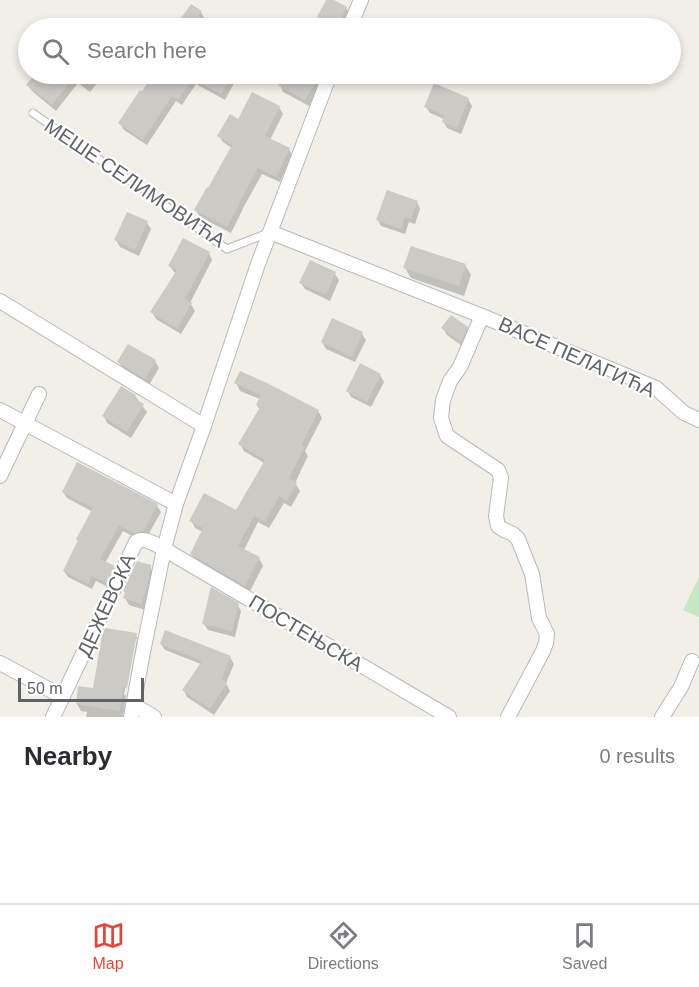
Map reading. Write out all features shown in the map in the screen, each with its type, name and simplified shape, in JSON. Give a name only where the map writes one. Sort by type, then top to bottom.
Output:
[{"type":"street","points":[[353,18],[361,0]]},
{"type":"street","points":[[154,717],[133,711],[164,549],[176,504],[258,264],[326,84]]},
{"type":"street","name":"ВАСЕ ПЕЛАГИЋА","points":[[270,232],[656,388],[684,413],[699,420]]},
{"type":"street","points":[[0,301],[204,426]]},
{"type":"street","name":"ВАСЕ ПЕЛАГИЋА","points":[[482,316],[460,367],[450,381],[442,400],[441,418],[447,436],[498,470],[501,478],[495,516],[498,525],[518,538],[532,574],[539,618],[547,634],[543,651],[508,717]]},
{"type":"street","points":[[0,476],[39,394]]},
{"type":"street","points":[[0,410],[176,504]]},
{"type":"street","name":"ДЕЖЕВСКА","points":[[53,717],[136,542],[144,539],[164,549]]},
{"type":"street","name":"ПОСТЕЊСКА","points":[[164,549],[449,717]]},
{"type":"street","points":[[662,717],[681,687],[692,661]]},
{"type":"street","points":[[0,663],[63,697]]},
{"type":"lane","name":"МЕШЕ СЕЛИМОВИЋА","points":[[33,113],[227,249],[270,232]]},
{"type":"green space","points":[[699,577],[699,617],[683,610]]},
{"type":"building","points":[[326,0],[334,0],[347,7],[342,18],[317,17]]},
{"type":"building","points":[[191,4],[202,11],[198,16],[201,18],[181,18]]},
{"type":"building","points":[[27,84],[69,84],[52,105]]},
{"type":"building","points":[[147,84],[189,84],[178,100],[172,96],[143,140],[118,123],[140,90],[142,91]]},
{"type":"building","points":[[202,84],[226,84],[221,94]]},
{"type":"building","points":[[279,84],[314,84],[305,100]]},
{"type":"building","points":[[434,84],[469,98],[457,128],[442,122],[444,115],[424,107]]},
{"type":"building","points":[[252,92],[280,106],[265,136],[290,148],[276,177],[258,168],[227,227],[194,210],[232,145],[217,136],[230,114],[238,119]]},
{"type":"building","points":[[387,190],[418,201],[411,219],[405,217],[401,229],[376,220]]},
{"type":"building","points":[[127,212],[148,221],[135,250],[114,240]]},
{"type":"building","points":[[183,238],[210,252],[185,299],[192,303],[177,329],[150,312],[177,270],[168,266]]},
{"type":"building","points":[[411,246],[466,264],[459,286],[403,268]]},
{"type":"building","points":[[310,260],[336,272],[326,295],[299,283]]},
{"type":"building","points":[[451,315],[468,327],[461,342],[441,328]]},
{"type":"building","points":[[332,318],[363,332],[352,357],[321,342]]},
{"type":"building","points":[[128,344],[156,360],[145,379],[117,362]]},
{"type":"building","points":[[360,363],[381,374],[367,402],[346,391]]},
{"type":"building","points":[[240,371],[319,410],[301,446],[305,447],[289,478],[297,483],[287,501],[279,496],[265,522],[254,516],[238,546],[260,557],[245,586],[190,554],[203,528],[189,521],[204,493],[236,510],[265,460],[238,444],[260,407],[256,405],[261,395],[234,383]]},
{"type":"building","points":[[121,386],[136,395],[134,398],[144,404],[127,432],[102,416]]},
{"type":"building","points":[[77,462],[158,504],[144,531],[134,533],[119,526],[100,559],[115,566],[107,583],[92,576],[88,584],[63,571],[78,540],[76,539],[93,508],[62,492]]},
{"type":"building","points":[[137,561],[151,565],[147,588],[141,604],[123,598],[125,592],[123,591]]},
{"type":"building","points":[[211,587],[239,603],[232,631],[202,624]]},
{"type":"building","points":[[105,628],[137,633],[127,688],[123,687],[120,711],[76,704],[78,686],[93,688]]},
{"type":"building","points":[[165,630],[231,656],[222,679],[227,683],[210,709],[182,690],[202,661],[160,644]]}]
